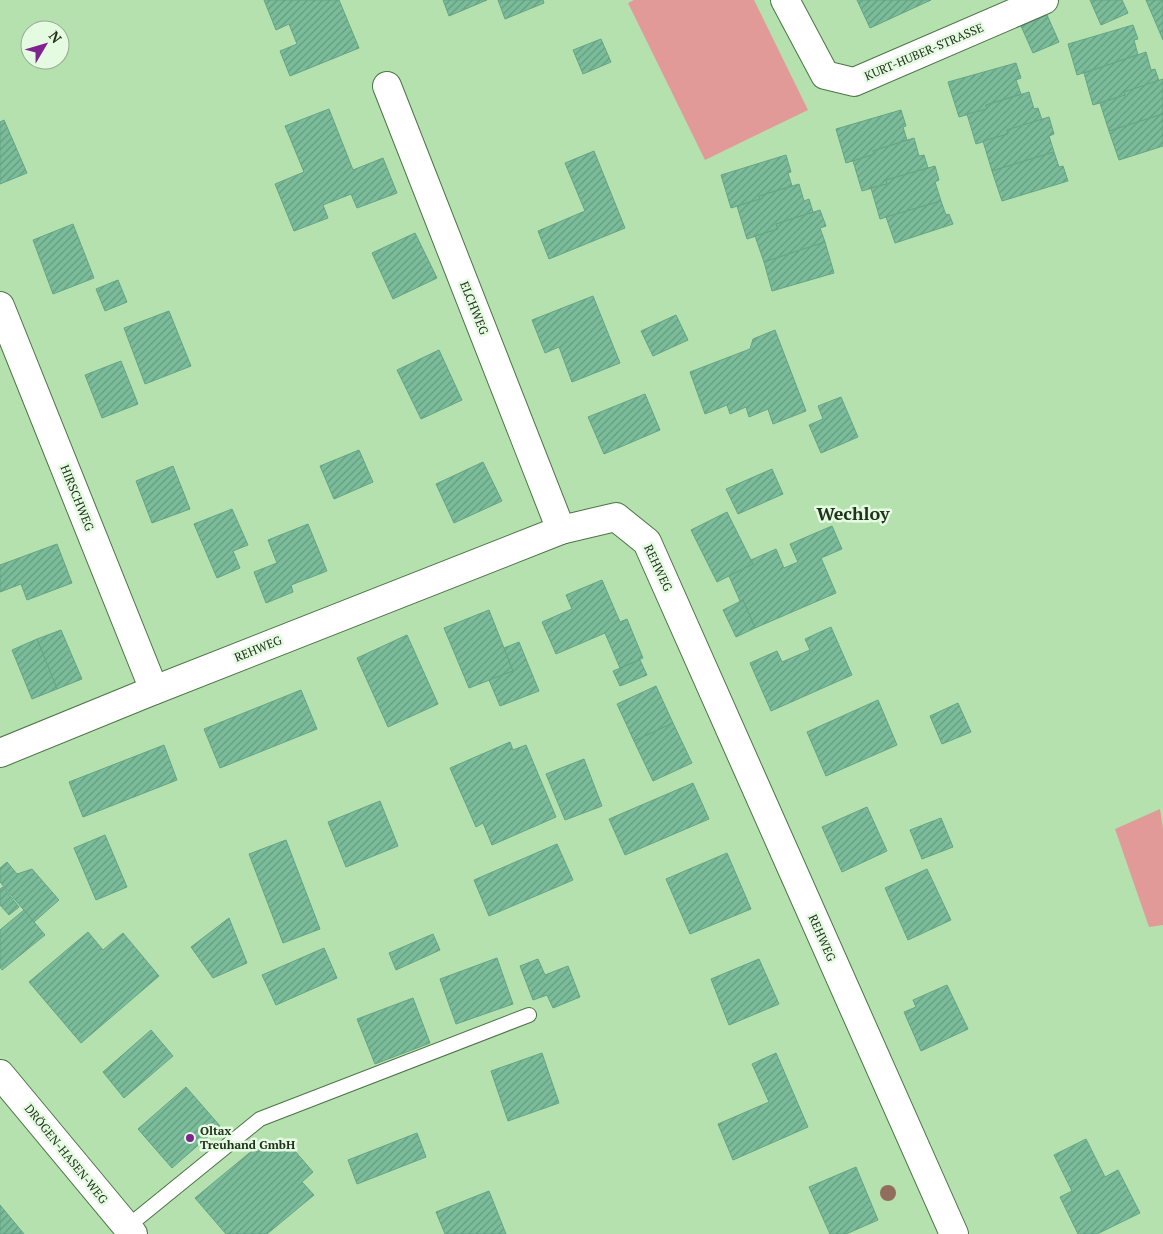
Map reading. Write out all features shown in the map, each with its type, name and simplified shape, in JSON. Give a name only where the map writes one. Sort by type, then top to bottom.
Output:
[{"type":"street","name":"KURT-HUBER-STRASSE","points":[[786,0],[825,75],[854,82],[1044,0]]},
{"type":"street","name":"ELCHWEG","points":[[387,86],[561,530]]},
{"type":"street","name":"HIRSCHWEG","points":[[0,306],[154,690]]},
{"type":"street","name":"REHWEG","points":[[0,753],[154,690],[561,530],[616,517],[646,542],[954,1234]]},
{"type":"street","name":"DRÖGEN-HASEN-WEG","points":[[0,1074],[130,1231]]},
{"type":"lane","points":[[130,1231],[260,1119],[529,1015]]},
{"type":"shaded area","points":[[634,0],[754,0],[808,110],[705,160],[628,3]]},
{"type":"shaded area","points":[[1160,809],[1163,829],[1163,925],[1149,927],[1115,829]]},
{"type":"building","points":[[264,0],[339,0],[359,48],[290,76],[280,51],[297,44],[289,24],[276,30]]},
{"type":"building","points":[[443,0],[487,0],[449,16]]},
{"type":"building","points":[[498,0],[543,0],[544,3],[505,19]]},
{"type":"building","points":[[857,0],[931,0],[870,28]]},
{"type":"building","points":[[1090,0],[1122,0],[1128,13],[1101,25]]},
{"type":"building","points":[[1146,0],[1163,0],[1163,40]]},
{"type":"building","points":[[1047,15],[1059,42],[1033,53],[1021,26]]},
{"type":"building","points":[[1133,25],[1138,39],[1134,40],[1138,55],[1077,75],[1068,44]]},
{"type":"building","points":[[601,39],[611,62],[583,74],[573,50]]},
{"type":"building","points":[[1146,52],[1151,70],[1155,69],[1159,81],[1124,92],[1125,95],[1093,105],[1084,73]]},
{"type":"building","points":[[1016,63],[1021,78],[1016,80],[1021,94],[986,105],[987,109],[959,117],[948,82]]},
{"type":"building","points":[[1163,79],[1163,114],[1109,131],[1100,103],[1125,95],[1124,92]]},
{"type":"building","points":[[1029,92],[1034,109],[1038,108],[1042,120],[1007,130],[1008,134],[976,144],[967,114],[987,109],[986,105]]},
{"type":"building","points":[[329,109],[353,170],[383,158],[397,193],[357,208],[351,194],[323,205],[328,218],[294,231],[275,184],[304,172],[285,126]]},
{"type":"building","points":[[901,110],[906,126],[903,127],[907,140],[873,151],[875,154],[846,163],[836,129]]},
{"type":"building","points":[[1163,114],[1163,146],[1119,160],[1109,131]]},
{"type":"building","points":[[1049,117],[1054,134],[1049,136],[1054,152],[992,171],[983,141],[1008,134],[1007,130]]},
{"type":"building","points":[[4,120],[27,173],[0,184],[0,122]]},
{"type":"building","points":[[914,138],[919,156],[924,155],[928,168],[886,180],[887,184],[862,191],[853,161],[875,154],[873,151]]},
{"type":"building","points":[[594,151],[625,228],[549,259],[538,231],[585,211],[565,163]]},
{"type":"building","points":[[1054,152],[1059,167],[1063,166],[1068,181],[1002,201],[992,171]]},
{"type":"building","points":[[786,155],[791,172],[788,173],[792,186],[759,196],[760,199],[731,208],[721,175]]},
{"type":"building","points":[[935,166],[939,180],[935,182],[941,201],[880,219],[871,188],[887,184],[886,180]]},
{"type":"building","points":[[799,184],[804,201],[809,199],[813,212],[776,224],[778,229],[747,239],[737,206],[760,199],[759,196]]},
{"type":"building","points":[[941,201],[946,215],[949,214],[953,224],[895,243],[886,217]]},
{"type":"building","points":[[820,210],[826,226],[820,228],[825,242],[764,262],[755,236],[778,229],[776,224]]},
{"type":"building","points":[[73,224],[94,278],[53,294],[33,240]]},
{"type":"building","points":[[415,233],[437,278],[393,299],[372,253]]},
{"type":"building","points":[[825,242],[834,273],[772,291],[764,262]]},
{"type":"building","points":[[118,280],[127,302],[105,311],[96,289]]},
{"type":"building","points":[[593,296],[620,363],[572,382],[559,347],[545,353],[532,320]]},
{"type":"building","points":[[169,311],[191,366],[145,384],[124,328]]},
{"type":"building","points":[[676,315],[688,340],[653,356],[641,331]]},
{"type":"building","points":[[775,330],[806,411],[773,424],[768,409],[749,417],[746,407],[730,414],[727,405],[705,414],[690,372],[750,349],[753,339]]},
{"type":"building","points":[[439,350],[462,400],[421,419],[397,370]]},
{"type":"building","points":[[121,361],[138,404],[102,418],[85,375]]},
{"type":"building","points":[[645,394],[660,430],[604,454],[588,417]]},
{"type":"building","points":[[841,397],[858,437],[821,453],[809,425],[823,419],[818,406]]},
{"type":"building","points":[[359,450],[373,482],[334,499],[320,466]]},
{"type":"building","points":[[483,462],[502,501],[454,523],[436,484]]},
{"type":"building","points":[[173,466],[190,509],[152,523],[136,481]]},
{"type":"building","points":[[772,469],[783,494],[738,514],[726,489]]},
{"type":"building","points":[[232,509],[248,545],[233,551],[240,568],[217,578],[194,524]]},
{"type":"building","points":[[727,512],[753,564],[717,582],[691,530]]},
{"type":"building","points":[[308,524],[327,571],[291,585],[293,592],[266,603],[254,572],[277,563],[268,540]]},
{"type":"building","points":[[832,526],[842,549],[821,558],[836,593],[755,628],[743,600],[740,601],[729,576],[753,564],[751,560],[776,549],[784,568],[798,562],[790,544]]},
{"type":"building","points":[[57,544],[72,583],[27,600],[21,584],[0,592],[0,565]]},
{"type":"building","points":[[602,580],[620,622],[627,619],[643,658],[620,668],[605,633],[556,654],[542,622],[572,609],[566,595]]},
{"type":"building","points":[[743,600],[755,628],[736,637],[723,610]]},
{"type":"building","points":[[489,610],[513,671],[469,688],[444,628]]},
{"type":"building","points":[[831,627],[852,675],[771,711],[750,663],[777,651],[782,662],[810,650],[805,639]]},
{"type":"building","points":[[61,630],[82,679],[57,689],[37,639]]},
{"type":"building","points":[[407,635],[438,704],[388,727],[357,658]]},
{"type":"building","points":[[37,639],[57,689],[32,699],[12,650]]},
{"type":"building","points":[[519,642],[539,691],[500,706],[489,680],[513,671],[504,648]]},
{"type":"building","points":[[640,660],[647,675],[620,686],[613,671]]},
{"type":"building","points":[[656,686],[673,723],[634,741],[617,704]]},
{"type":"building","points":[[301,690],[317,729],[220,768],[204,729]]},
{"type":"building","points":[[878,700],[897,745],[826,776],[807,732]]},
{"type":"building","points":[[958,703],[971,732],[942,744],[930,716]]},
{"type":"building","points":[[673,723],[692,763],[653,781],[634,741]]},
{"type":"building","points":[[510,742],[513,750],[526,745],[556,817],[492,845],[483,823],[476,827],[450,768]]},
{"type":"building","points":[[164,745],[177,780],[83,817],[69,782]]},
{"type":"building","points":[[584,759],[602,806],[565,820],[546,774]]},
{"type":"building","points":[[693,783],[709,819],[625,855],[609,819]]},
{"type":"building","points":[[380,801],[398,846],[346,867],[328,822]]},
{"type":"building","points":[[867,807],[887,851],[842,872],[822,827]]},
{"type":"building","points":[[941,818],[953,847],[922,859],[910,830]]},
{"type":"building","points":[[105,835],[127,887],[96,900],[74,848]]},
{"type":"building","points":[[286,840],[320,929],[283,943],[249,854]]},
{"type":"building","points":[[557,844],[573,880],[489,916],[474,880]]},
{"type":"building","points":[[727,853],[751,909],[690,934],[666,879]]},
{"type":"building","points":[[7,862],[17,874],[32,869],[59,900],[34,922],[0,882],[0,868]]},
{"type":"building","points":[[927,869],[951,920],[908,940],[885,888]]},
{"type":"building","points":[[3,887],[19,907],[9,915],[0,905],[0,889]]},
{"type":"building","points":[[24,910],[45,935],[2,970],[0,967],[0,930]]},
{"type":"building","points":[[229,918],[247,963],[213,978],[191,947]]},
{"type":"building","points":[[88,932],[103,950],[123,933],[159,976],[81,1043],[29,982]]},
{"type":"building","points":[[433,934],[440,950],[396,970],[389,953]]},
{"type":"building","points":[[324,948],[337,978],[276,1005],[262,975]]},
{"type":"building","points":[[497,958],[513,1004],[456,1024],[440,979]]},
{"type":"building","points":[[538,959],[545,975],[568,966],[580,997],[553,1008],[547,995],[533,1000],[520,966]]},
{"type":"building","points":[[759,959],[779,1004],[729,1025],[711,979]]},
{"type":"building","points":[[947,985],[968,1029],[921,1051],[904,1012],[916,1007],[913,1000]]},
{"type":"building","points":[[413,998],[430,1043],[375,1064],[357,1019]]},
{"type":"building","points":[[151,1030],[173,1056],[124,1098],[103,1072]]},
{"type":"building","points":[[542,1053],[559,1103],[508,1121],[491,1071]]},
{"type":"building","points":[[776,1053],[808,1127],[733,1160],[718,1124],[769,1102],[752,1064]]},
{"type":"building","points":[[186,1087],[220,1126],[172,1168],[138,1129]]},
{"type":"building","points":[[417,1133],[426,1157],[357,1184],[348,1160]]},
{"type":"building","points":[[1086,1139],[1105,1177],[1118,1170],[1140,1213],[1097,1234],[1078,1234],[1060,1197],[1072,1191],[1054,1155]]},
{"type":"building","points":[[265,1140],[276,1153],[288,1143],[313,1172],[302,1182],[314,1195],[267,1234],[226,1234],[195,1198]]},
{"type":"building","points":[[856,1167],[878,1220],[846,1234],[830,1234],[809,1187]]},
{"type":"building","points":[[489,1191],[506,1234],[445,1234],[436,1212]]},
{"type":"building","points":[[0,1205],[24,1234],[0,1234]]},
{"type":"place","name":"Oltax Treuhand GmbH","points":[[190,1138]]},
{"type":"district","name":"Wechloy","points":[[853,514]]}]
